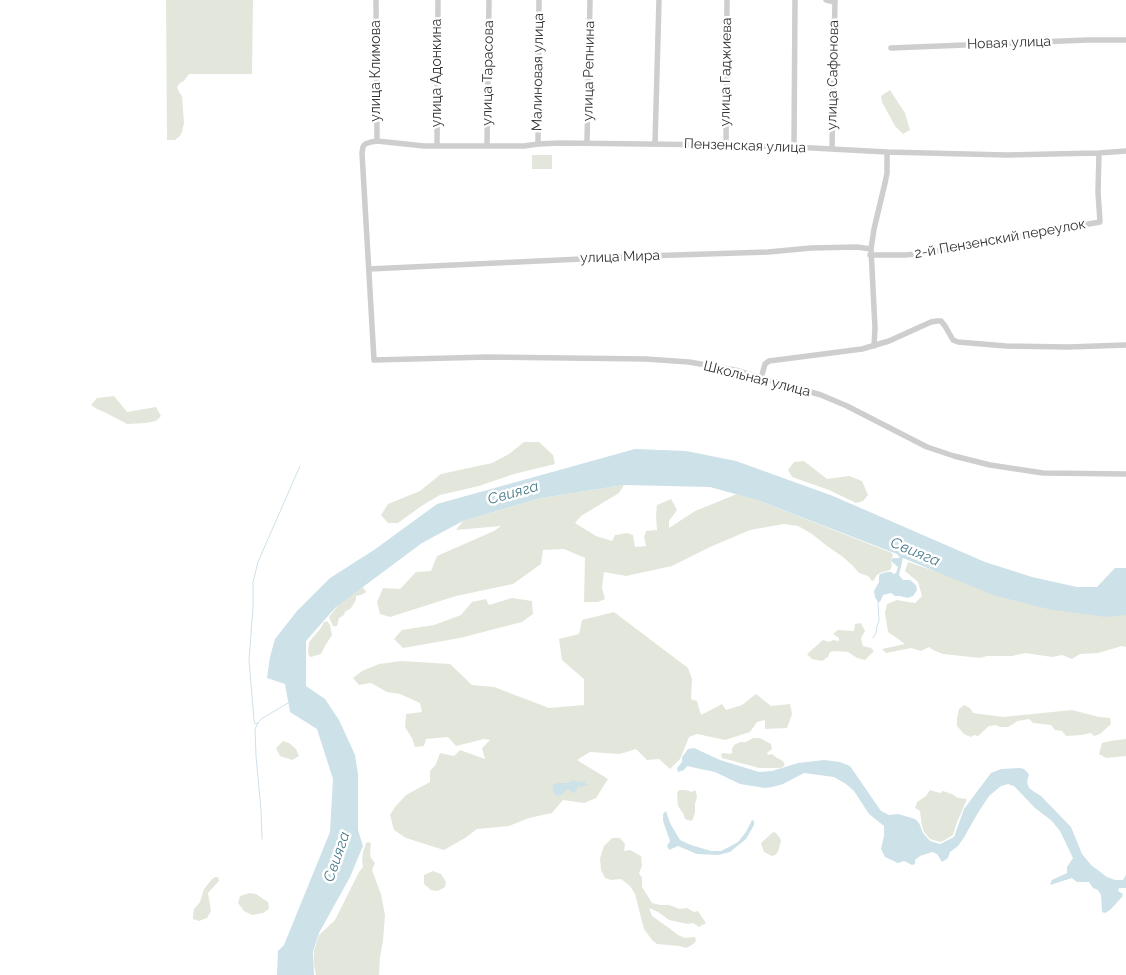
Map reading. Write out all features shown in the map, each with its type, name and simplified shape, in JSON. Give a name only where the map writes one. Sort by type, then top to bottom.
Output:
[{"type":"street","name":"улица Климова","points":[[376,0],[377,141]]},
{"type":"street","name":"улица Адонкина","points":[[437,145],[438,0]]},
{"type":"street","name":"улица Тарасова","points":[[487,146],[488,0]]},
{"type":"street","name":"Малиновая улица","points":[[538,144],[539,0]]},
{"type":"street","name":"улица Репнина","points":[[587,143],[590,0]]},
{"type":"street","points":[[655,144],[659,0]]},
{"type":"street","name":"улица Гаджиева","points":[[726,145],[727,0]]},
{"type":"street","points":[[794,146],[795,0]]},
{"type":"street","points":[[826,0],[835,1]]},
{"type":"street","name":"улица Сафонова","points":[[832,149],[835,1]]},
{"type":"street","name":"Новая улица","points":[[891,48],[1126,40]]},
{"type":"street","name":"Пензенская улица","points":[[369,269],[362,153],[365,144],[370,142],[377,141],[424,146],[524,146],[587,143],[794,146],[887,152],[1023,155],[1126,151]]},
{"type":"street","points":[[874,346],[875,328],[870,252],[887,173],[887,152]]},
{"type":"street","name":"2-й Пензенский переулок","points":[[870,252],[906,255],[924,253],[1100,222],[1098,192],[1099,153]]},
{"type":"street","name":"улица Мира","points":[[369,269],[768,252],[811,248],[856,247],[870,252]]},
{"type":"street","name":"Школьная улица","points":[[369,269],[374,360],[488,358],[689,362],[735,370],[821,395],[839,402],[927,447],[954,456],[990,465],[1043,473],[1126,474]]},
{"type":"street","points":[[761,378],[765,364],[769,361],[862,349],[889,341],[937,321],[941,321],[953,340],[958,342],[1006,346],[1068,347],[1126,345]]},
{"type":"shaded area","points":[[166,0],[253,0],[252,74],[189,74],[177,87],[182,96],[184,123],[180,136],[175,140],[167,140]]},
{"type":"shaded area","points":[[890,90],[905,113],[910,130],[903,134],[895,126],[882,102],[881,96]]},
{"type":"shaded area","points":[[532,155],[552,155],[552,169],[532,169]]},
{"type":"shaded area","points":[[114,396],[127,412],[156,407],[161,416],[156,421],[127,424],[91,405],[97,398]]},
{"type":"shaded area","points":[[524,442],[539,442],[553,455],[555,464],[440,495],[398,523],[388,523],[381,515],[388,504],[420,491],[441,474],[492,463],[509,454]]},
{"type":"shaded area","points":[[804,461],[827,479],[849,476],[862,481],[868,495],[863,501],[856,503],[829,490],[792,477],[788,470],[794,462]]},
{"type":"shaded area","points":[[624,485],[619,493],[581,516],[575,523],[596,536],[612,541],[615,535],[627,533],[633,535],[635,547],[646,546],[644,537],[646,531],[657,530],[657,505],[671,499],[674,504],[677,510],[669,521],[669,528],[695,511],[737,494],[757,500],[892,553],[892,566],[890,570],[880,573],[872,581],[868,576],[859,573],[843,557],[812,534],[798,526],[784,524],[750,530],[672,566],[626,576],[604,572],[602,588],[605,599],[598,602],[584,602],[585,558],[564,549],[543,550],[541,564],[513,584],[456,596],[390,617],[380,614],[377,602],[383,588],[400,589],[416,572],[431,571],[437,556],[494,531],[501,526],[456,530],[463,521],[541,498]]},
{"type":"shaded area","points":[[908,562],[1021,600],[1126,612],[1126,647],[1122,646],[1098,653],[1080,654],[1072,659],[1062,655],[1052,657],[1025,653],[1012,656],[987,656],[980,658],[943,654],[929,647],[921,651],[911,648],[886,653],[882,649],[905,644],[888,632],[885,613],[887,604],[897,600],[915,603],[922,596],[918,582],[905,571]]},
{"type":"shaded area","points":[[362,587],[366,591],[365,593],[356,596],[356,600],[351,608],[339,618],[337,626],[333,626],[329,617],[342,600]]},
{"type":"shaded area","points":[[512,598],[532,601],[533,614],[522,622],[460,638],[403,648],[394,639],[402,630],[434,625],[461,615],[472,602],[486,599],[489,605]]},
{"type":"shaded area","points":[[614,612],[688,668],[692,679],[691,699],[697,701],[701,715],[722,704],[726,710],[742,705],[756,694],[771,706],[790,704],[792,714],[787,728],[765,729],[765,720],[757,722],[750,732],[725,740],[697,734],[689,737],[680,759],[670,769],[659,759],[647,760],[636,749],[620,754],[590,752],[577,760],[608,779],[596,798],[584,803],[563,800],[552,813],[529,818],[509,826],[477,829],[444,850],[406,838],[394,830],[390,815],[406,795],[430,782],[430,771],[436,764],[440,753],[454,756],[460,750],[485,759],[482,748],[490,740],[484,739],[456,746],[448,737],[426,739],[424,746],[415,747],[405,727],[406,714],[422,712],[420,703],[400,694],[387,692],[371,683],[359,685],[353,678],[362,671],[379,664],[401,661],[450,664],[472,685],[494,687],[549,708],[584,705],[584,679],[562,660],[559,639],[579,634],[582,620]]},
{"type":"shaded area","points":[[327,621],[332,635],[321,654],[311,657],[308,651],[309,642],[324,622]]},
{"type":"shaded area","points":[[861,623],[865,631],[861,638],[863,646],[874,651],[865,660],[857,658],[848,652],[830,652],[828,657],[822,661],[812,659],[807,654],[823,640],[829,642],[833,640],[839,641],[839,638],[833,634],[838,630],[854,631],[855,624]]},
{"type":"shaded area","points":[[964,705],[970,708],[973,713],[1003,717],[1072,710],[1110,718],[1111,724],[1100,734],[1094,736],[1091,733],[1066,736],[1062,731],[1055,730],[1051,725],[1033,723],[1029,719],[1018,721],[1008,727],[989,726],[978,736],[974,735],[971,737],[964,734],[957,726],[959,709]]},
{"type":"shaded area","points":[[753,738],[760,738],[771,744],[772,749],[767,753],[768,755],[772,754],[783,761],[785,765],[781,768],[759,768],[722,758],[721,754],[732,753],[734,745]]},
{"type":"shaded area","points":[[1126,739],[1126,756],[1106,758],[1099,754],[1102,743]]},
{"type":"shaded area","points":[[283,741],[296,749],[299,756],[292,760],[280,756],[276,748]]},
{"type":"shaded area","points":[[679,790],[692,792],[695,790],[696,792],[695,812],[691,821],[685,819],[678,806],[677,793]]},
{"type":"shaded area","points":[[930,790],[940,793],[943,791],[958,798],[967,799],[953,835],[940,842],[930,839],[924,832],[920,811],[915,808],[917,802],[926,796]]},
{"type":"shaded area","points":[[774,832],[781,841],[778,852],[772,856],[764,852],[761,843]]},
{"type":"shaded area","points":[[612,838],[620,838],[625,844],[624,851],[630,850],[641,856],[642,866],[639,873],[642,878],[642,887],[652,903],[669,905],[680,909],[687,908],[694,912],[698,911],[706,923],[699,927],[693,923],[688,924],[669,920],[649,908],[652,916],[678,935],[685,938],[695,937],[696,941],[692,945],[686,948],[657,944],[644,929],[635,894],[630,886],[621,879],[611,880],[605,878],[601,870],[600,858],[604,846]]},
{"type":"shaded area","points":[[368,842],[371,843],[370,854],[375,863],[372,870],[381,894],[385,915],[379,975],[316,975],[314,951],[319,935],[335,920],[363,867],[363,852]]},
{"type":"shaded area","points":[[433,871],[441,874],[446,882],[445,887],[438,891],[431,890],[424,884],[424,875]]},
{"type":"shaded area","points":[[215,877],[218,877],[219,881],[208,893],[211,911],[207,918],[199,921],[193,919],[194,909],[200,902],[204,889]]},
{"type":"shaded area","points":[[250,893],[256,894],[268,902],[269,909],[263,913],[252,915],[244,911],[238,903],[240,896]]},
{"type":"water","name":"Свияга","points":[[635,449],[686,451],[736,461],[833,496],[985,562],[1032,577],[1077,587],[1097,587],[1115,568],[1126,568],[1126,615],[1105,617],[1048,609],[993,595],[903,558],[899,575],[903,580],[910,580],[916,585],[917,590],[913,596],[908,598],[895,596],[891,593],[883,595],[880,602],[878,602],[874,591],[879,582],[879,576],[887,572],[896,573],[898,567],[891,560],[893,558],[900,558],[897,554],[757,500],[710,487],[624,485],[541,498],[463,521],[422,543],[336,607],[306,641],[306,686],[325,699],[339,720],[355,755],[358,774],[358,830],[363,846],[350,877],[319,933],[313,952],[314,975],[277,975],[278,951],[284,945],[330,832],[333,779],[317,729],[290,712],[285,684],[267,678],[275,639],[297,611],[330,578],[374,550],[437,504]]},
{"type":"water","points":[[694,748],[720,760],[759,772],[772,771],[798,763],[824,760],[840,762],[850,766],[881,811],[889,815],[898,814],[915,819],[930,841],[940,844],[954,837],[964,809],[991,773],[1001,769],[1024,769],[1029,774],[1027,782],[1029,788],[1041,796],[1071,827],[1082,854],[1091,865],[1107,877],[1115,880],[1123,880],[1126,875],[1126,888],[1119,888],[1118,891],[1123,894],[1122,897],[1105,913],[1102,912],[1101,895],[1089,882],[1077,882],[1072,878],[1050,885],[1052,880],[1067,873],[1067,867],[1073,858],[1060,831],[1052,821],[1035,808],[1014,786],[1008,784],[1001,786],[989,796],[963,839],[950,852],[948,858],[942,862],[937,854],[932,852],[920,856],[915,860],[915,864],[912,865],[904,861],[898,863],[885,857],[881,849],[884,826],[869,814],[854,791],[834,777],[804,773],[783,784],[765,788],[740,784],[715,772],[687,766],[684,770],[678,772],[677,768],[682,762],[682,757],[688,749]]},
{"type":"water","points":[[573,780],[584,781],[586,784],[589,784],[581,788],[579,785],[576,792],[573,793],[568,789],[558,796],[554,794],[552,785],[567,783]]},
{"type":"water","points":[[666,811],[670,823],[680,840],[711,851],[721,851],[738,842],[752,820],[754,825],[746,839],[730,852],[718,855],[697,854],[678,846],[669,850],[667,846],[670,841],[663,821],[663,814]]},
{"type":"waterway","points":[[288,703],[255,724],[249,660],[253,582],[258,562],[300,466]]},
{"type":"waterway","points":[[873,638],[879,621],[878,602]]},
{"type":"waterway","points":[[258,723],[255,729],[262,839]]}]
